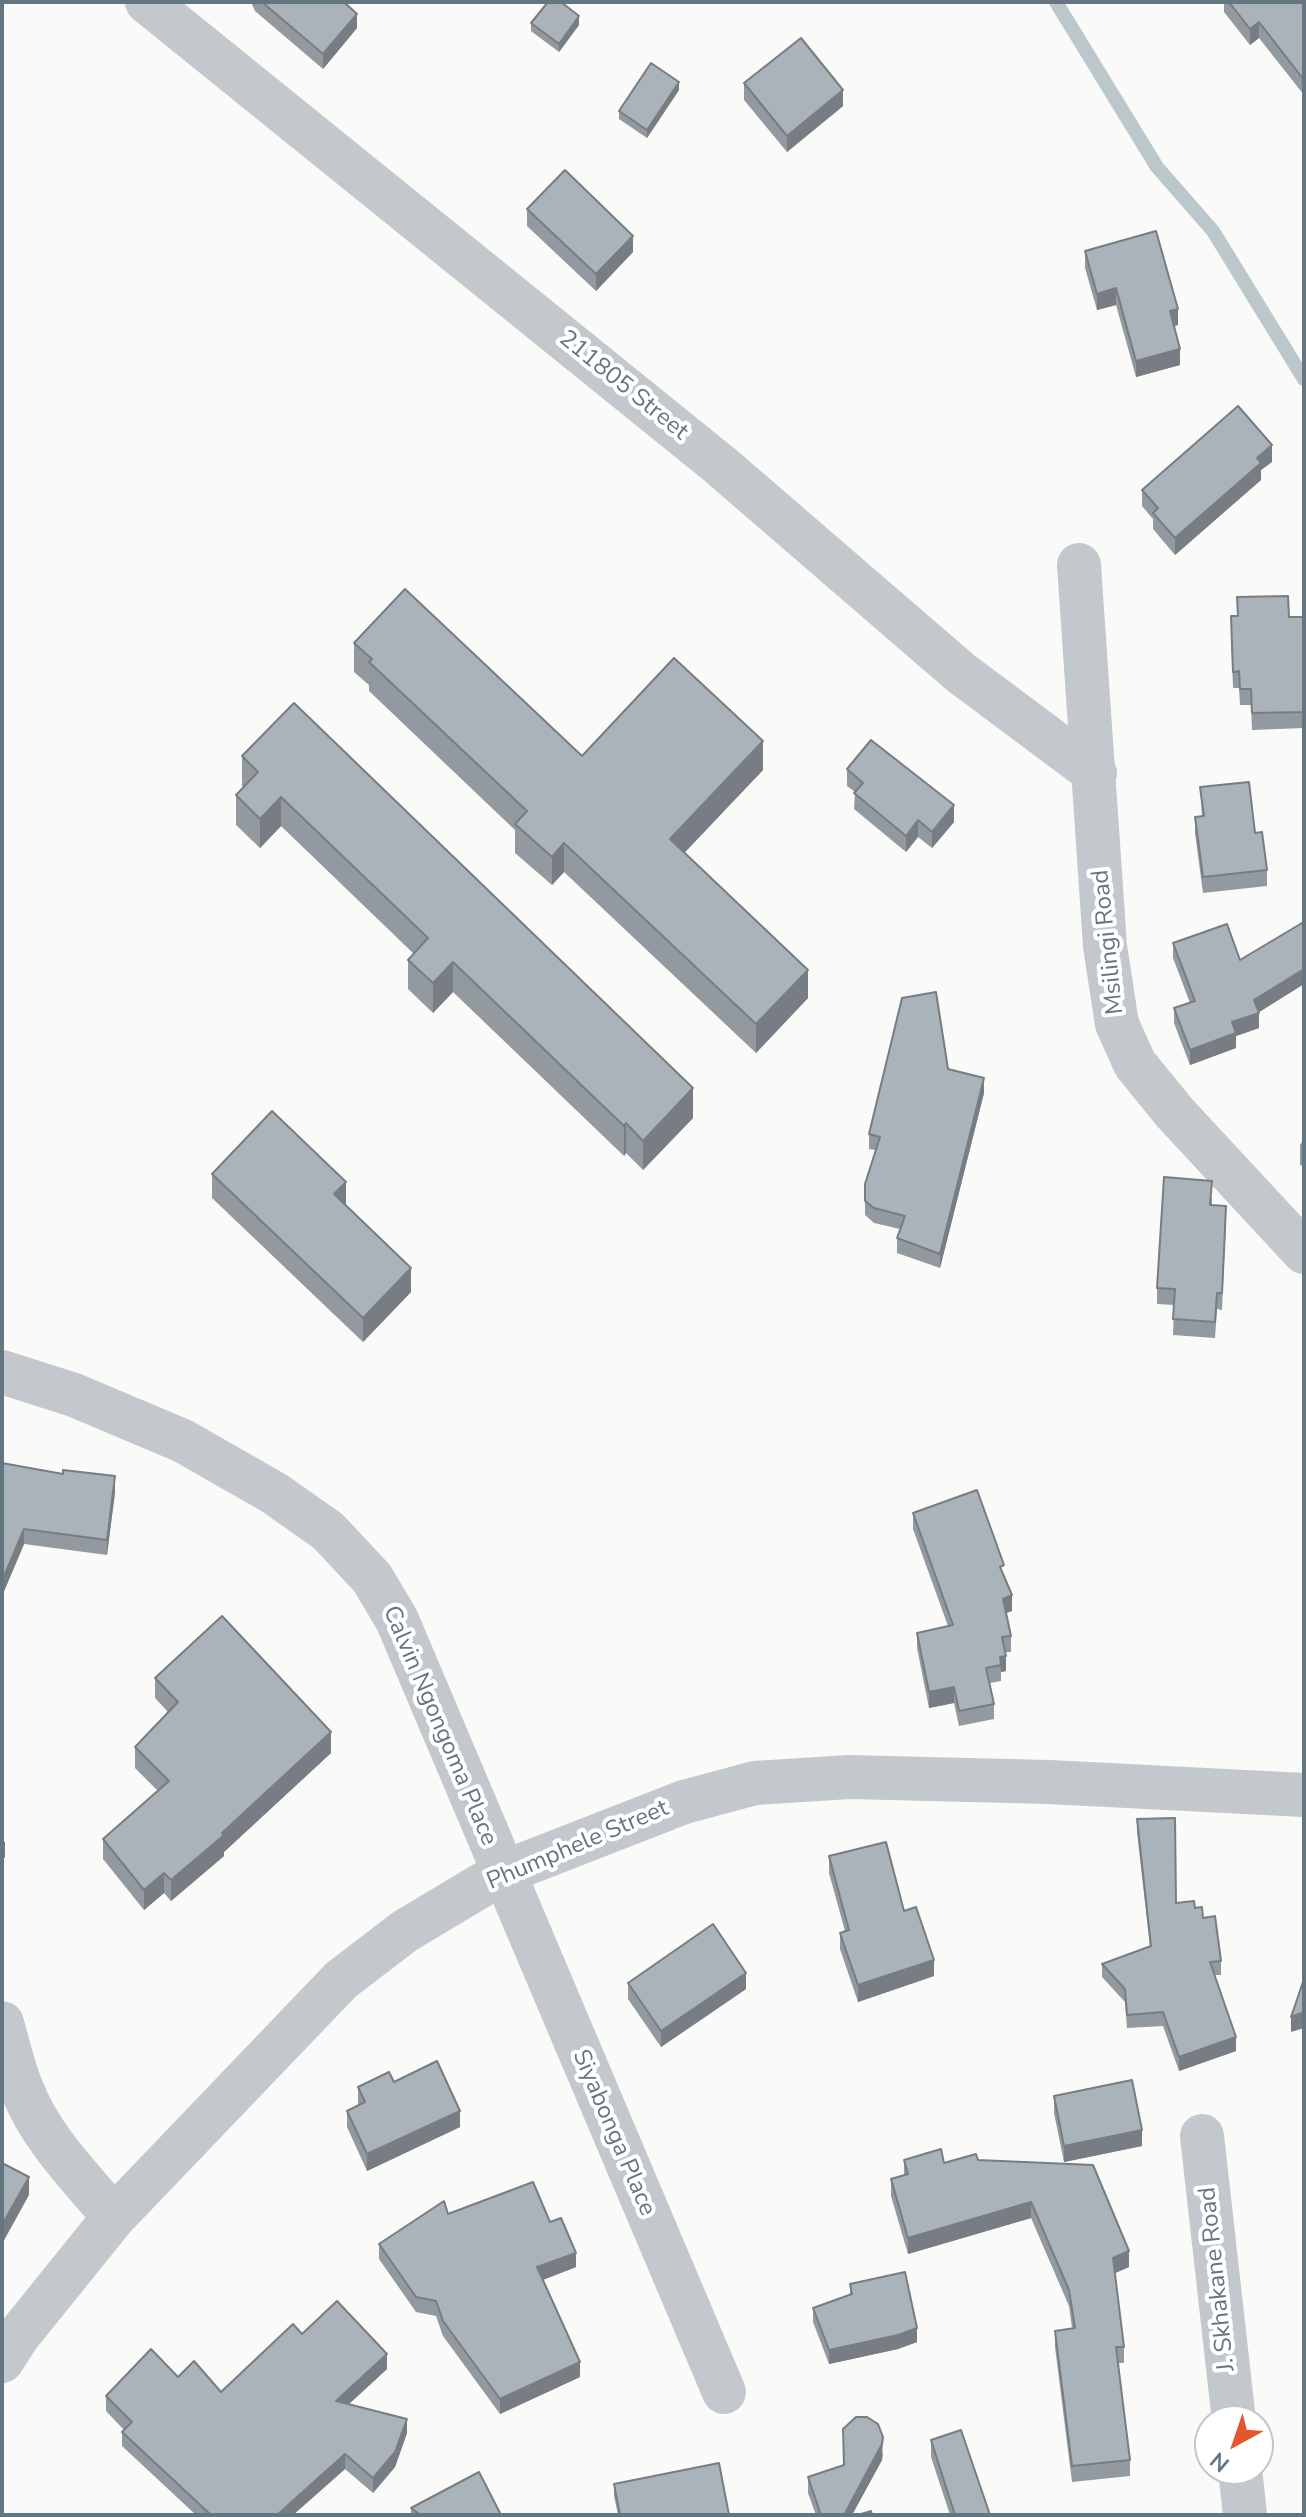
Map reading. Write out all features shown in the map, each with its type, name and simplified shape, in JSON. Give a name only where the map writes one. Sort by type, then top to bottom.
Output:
[{"type":"street","name":"211805 Street","points":[[147,2],[720,465],[961,673],[1095,773]]},
{"type":"street","name":"Msilingi Road","points":[[1079,565],[1105,946],[1117,1024],[1135,1064],[1165,1101],[1304,1252]]},
{"type":"street","name":"Calvin Ngongoma Place","points":[[2,1372],[74,1395],[183,1441],[274,1493],[328,1531],[372,1578],[397,1620],[502,1873]]},
{"type":"street","name":"Phumphele Street","points":[[2,2361],[18,2336],[114,2217],[341,1980],[405,1931],[502,1873],[684,1802],[755,1783],[849,1777],[1049,1782],[1304,1795]]},
{"type":"street","name":"Siyabonga Place","points":[[502,1873],[724,2392]]},
{"type":"street","points":[[2,2023],[21,2089],[36,2117],[114,2217]]},
{"type":"street","name":"J. Skhakane Road","points":[[1202,2136],[1232,2405]]},
{"type":"street","points":[[1242,2485],[1245,2515]]},
{"type":"building","points":[[262,2],[344,2],[357,14],[323,54]]},
{"type":"building","points":[[548,2],[561,2],[579,16],[559,44],[531,23]]},
{"type":"building","points":[[1229,2],[1304,2],[1304,80],[1259,22],[1250,29]]},
{"type":"building","points":[[801,38],[843,90],[787,136],[744,83]]},
{"type":"building","points":[[651,63],[679,82],[647,130],[619,111]]},
{"type":"building","points":[[565,170],[633,236],[596,274],[527,209]]},
{"type":"building","points":[[1156,231],[1178,309],[1170,311],[1180,349],[1136,361],[1116,288],[1097,294],[1085,251]]},
{"type":"building","points":[[1238,406],[1272,445],[1257,458],[1261,463],[1175,538],[1153,513],[1158,508],[1142,490]]},
{"type":"building","points":[[405,589],[582,756],[674,658],[763,741],[670,839],[808,970],[756,1024],[564,843],[552,857],[515,824],[527,811],[369,662],[372,659],[354,643]]},
{"type":"building","points":[[1288,596],[1289,617],[1303,617],[1304,712],[1252,713],[1251,689],[1240,689],[1239,671],[1233,672],[1231,616],[1238,616],[1237,597]]},
{"type":"building","points":[[294,703],[693,1088],[643,1141],[453,962],[433,983],[408,960],[428,938],[281,797],[260,819],[236,795],[258,772],[242,756]]},
{"type":"building","points":[[871,740],[954,805],[932,832],[918,820],[906,836],[854,793],[863,783],[847,769]]},
{"type":"building","points":[[1249,782],[1255,833],[1262,832],[1267,870],[1203,877],[1195,817],[1204,816],[1200,787]]},
{"type":"building","points":[[1302,923],[1304,969],[1254,1000],[1259,1013],[1232,1022],[1236,1033],[1190,1050],[1174,1008],[1195,1001],[1173,943],[1227,924],[1240,960]]},
{"type":"building","points":[[936,992],[948,1069],[984,1078],[940,1254],[897,1238],[905,1216],[874,1208],[865,1201],[865,1184],[880,1137],[869,1134],[902,998]]},
{"type":"building","points":[[272,1111],[346,1182],[334,1194],[411,1268],[363,1318],[212,1174]]},
{"type":"building","points":[[1164,1177],[1212,1181],[1210,1205],[1226,1206],[1222,1293],[1217,1293],[1215,1322],[1173,1319],[1175,1289],[1157,1288]]},
{"type":"building","points":[[2,1463],[63,1474],[63,1470],[115,1476],[107,1540],[24,1529],[2,1581]]},
{"type":"building","points":[[977,1490],[1004,1565],[1000,1567],[1012,1595],[1003,1599],[1011,1636],[1002,1637],[1006,1656],[1000,1657],[1001,1665],[986,1668],[994,1704],[959,1711],[954,1687],[929,1692],[917,1633],[953,1625],[913,1513]]},
{"type":"building","points":[[222,1616],[331,1732],[222,1833],[224,1835],[171,1880],[164,1873],[144,1890],[103,1839],[169,1781],[135,1747],[178,1702],[155,1678]]},
{"type":"building","points":[[1175,1818],[1176,1903],[1194,1901],[1195,1908],[1202,1907],[1203,1918],[1215,1916],[1221,1961],[1210,1962],[1236,2037],[1179,2057],[1163,2012],[1127,2015],[1125,1989],[1102,1964],[1151,1946],[1137,1819]]},
{"type":"building","points":[[886,1842],[904,1911],[916,1907],[934,1960],[858,1985],[840,1933],[849,1930],[829,1856]]},
{"type":"building","points":[[713,1924],[746,1973],[661,2031],[628,1983]]},
{"type":"building","points":[[1304,1979],[1304,2012],[1291,2017]]},
{"type":"building","points":[[437,2061],[460,2111],[367,2154],[347,2111],[365,2102],[358,2087],[389,2072],[394,2082]]},
{"type":"building","points":[[1132,2080],[1142,2130],[1064,2146],[1054,2096]]},
{"type":"building","points":[[941,2149],[944,2163],[976,2154],[978,2160],[1093,2165],[1129,2251],[1113,2258],[1124,2347],[1116,2347],[1130,2460],[1072,2466],[1055,2331],[1075,2328],[1069,2290],[1031,2202],[908,2238],[891,2179],[908,2174],[904,2160]]},
{"type":"building","points":[[2,2163],[29,2177],[2,2225]]},
{"type":"building","points":[[533,2182],[550,2222],[561,2218],[576,2253],[537,2267],[580,2362],[500,2399],[443,2321],[436,2301],[416,2297],[379,2244],[444,2201],[448,2214]]},
{"type":"building","points":[[905,2272],[917,2328],[829,2350],[813,2308],[852,2294],[850,2284]]},
{"type":"building","points":[[337,2301],[387,2354],[336,2401],[407,2419],[395,2452],[373,2478],[345,2454],[277,2515],[211,2515],[122,2432],[132,2422],[106,2396],[151,2349],[178,2377],[194,2361],[221,2392],[293,2324],[302,2334]]},
{"type":"building","points":[[856,2417],[867,2417],[878,2424],[882,2444],[844,2515],[821,2515],[808,2477],[844,2465],[843,2429]]},
{"type":"building","points":[[961,2430],[990,2515],[955,2515],[931,2440]]},
{"type":"building","points":[[719,2463],[729,2515],[620,2515],[614,2484]]},
{"type":"building","points":[[479,2472],[501,2515],[415,2515],[418,2513],[411,2508]]},
{"type":"waterway","points":[[1056,2],[1157,167],[1213,231],[1304,379]]}]
